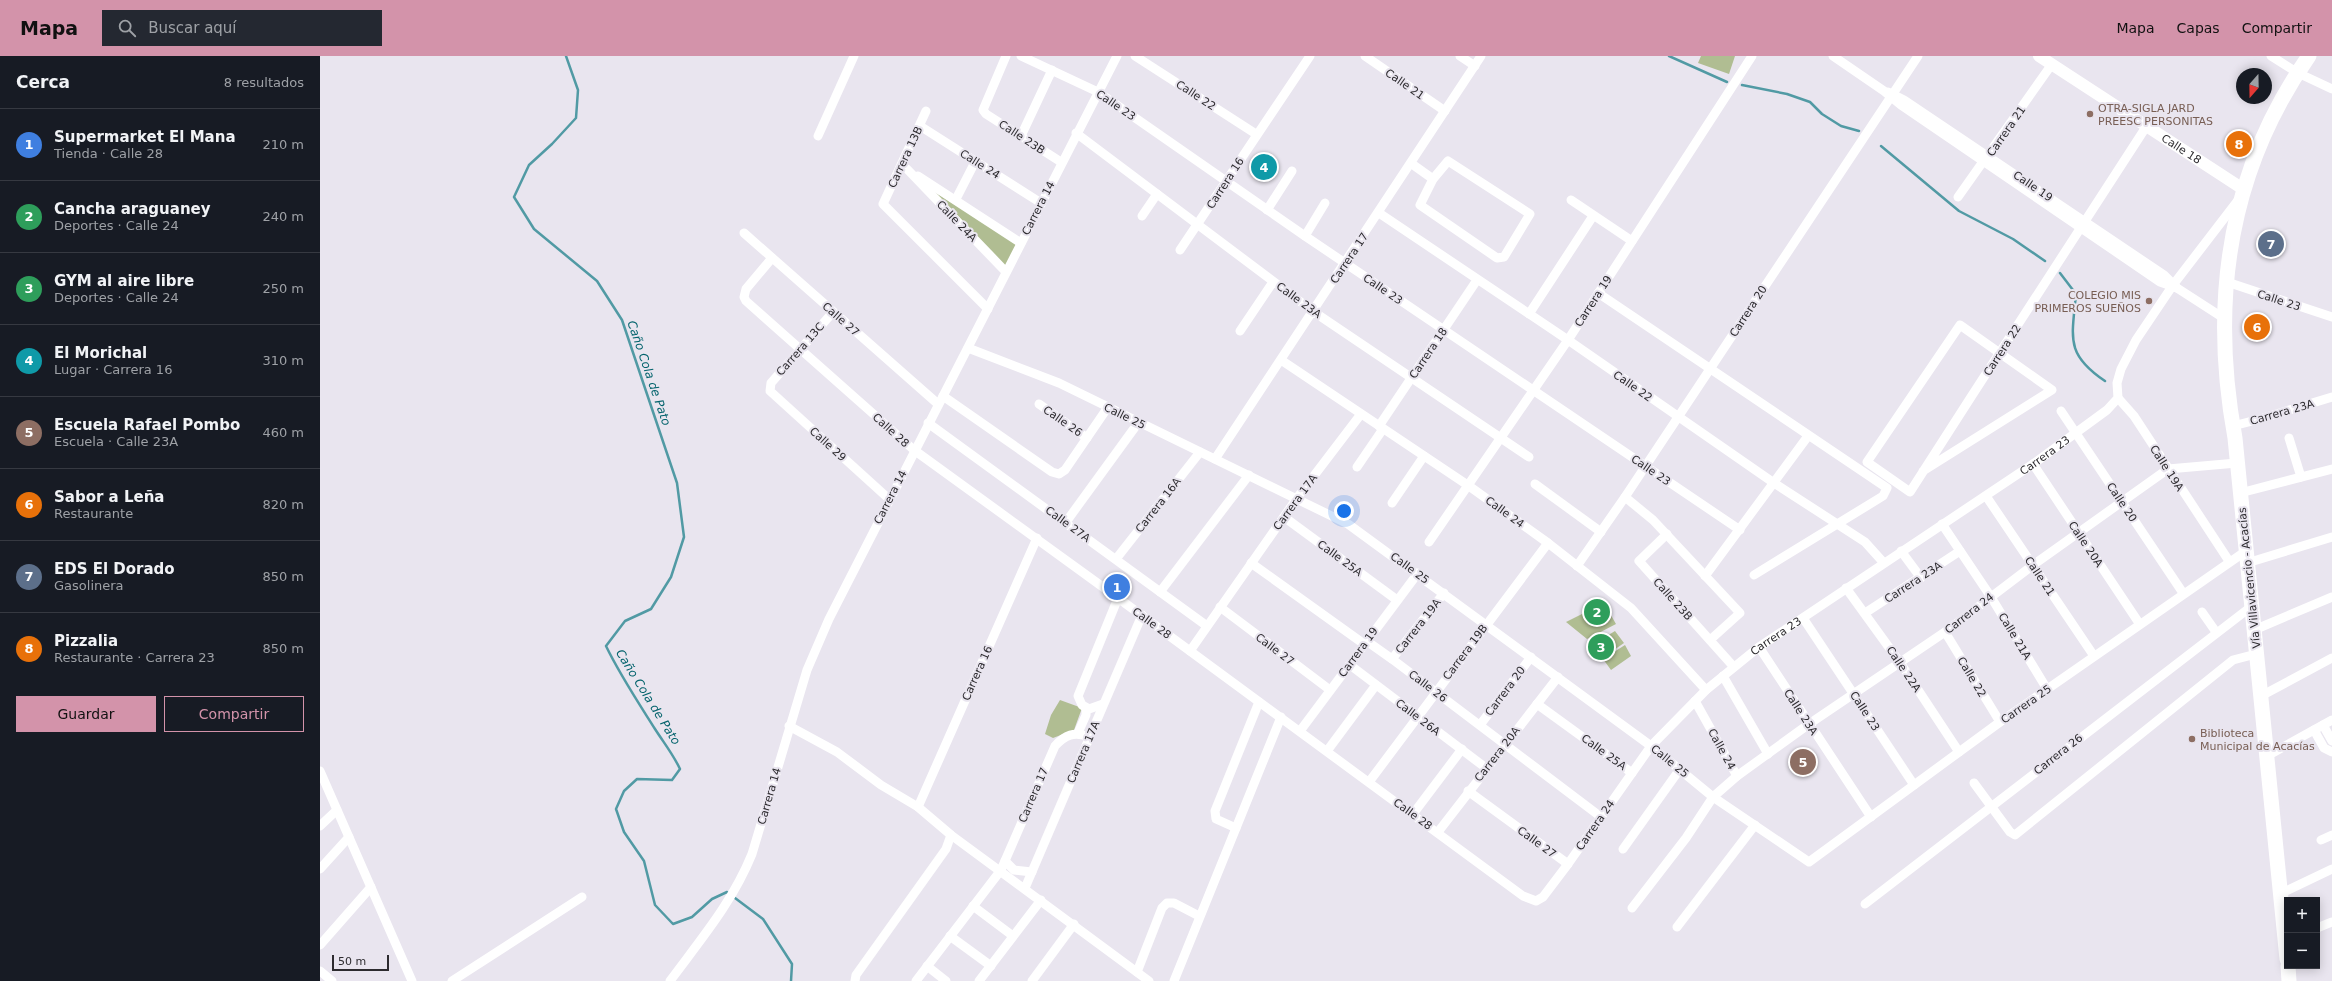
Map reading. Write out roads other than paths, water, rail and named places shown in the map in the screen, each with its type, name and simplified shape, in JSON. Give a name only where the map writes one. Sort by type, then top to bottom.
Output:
[{"type":"main road","points":[[2242,193],[2266,129],[2309,56]]},
{"type":"main road","name":"Vía Villavicencio - Acacías","points":[[2242,193],[2226,282],[2225,357],[2247,557],[2285,933]]},
{"type":"main road","points":[[2288,969],[2289,981]]},
{"type":"street","points":[[818,136],[854,56]]},
{"type":"street","name":"Calle 23B","points":[[1006,56],[983,110],[986,114],[1062,162]]},
{"type":"street","name":"Calle 23","points":[[1021,56],[1098,92],[1305,236],[1740,530]]},
{"type":"street","name":"Carrera 14","points":[[670,981],[736,890],[752,854],[789,726],[807,670],[829,619],[889,498],[968,348],[1076,133],[1117,56]]},
{"type":"street","name":"Calle 22","points":[[1135,56],[1256,134]]},
{"type":"street","name":"Carrera 16","points":[[1180,250],[1256,134],[1310,56]]},
{"type":"street","name":"Calle 21","points":[[1365,56],[1445,111]]},
{"type":"street","points":[[1460,56],[1475,66]]},
{"type":"street","name":"Carrera 17","points":[[1215,459],[1412,164],[1481,56]]},
{"type":"street","name":"Carrera 19","points":[[1429,542],[1469,486],[1568,340],[1752,56]]},
{"type":"street","name":"Calle 19","points":[[1833,56],[2083,225],[2164,275],[2174,287],[2225,319]]},
{"type":"street","name":"Carrera 20","points":[[1577,566],[1710,370],[1889,94],[1918,56]]},
{"type":"street","name":"Calle 18","points":[[2039,56],[2242,193]]},
{"type":"street","points":[[2271,56],[2298,73],[2332,89]]},
{"type":"street","name":"Carrera 21","points":[[1958,197],[2052,64]]},
{"type":"street","points":[[1021,136],[1052,70]]},
{"type":"street","name":"Carrera 13B","points":[[926,111],[904,167],[883,204],[988,308]]},
{"type":"street","name":"Calle 24","points":[[920,126],[1041,203]]},
{"type":"street","name":"Carrera 22","points":[[2000,353],[1960,325],[1867,462],[1910,492],[1924,471],[2146,127]]},
{"type":"street","name":"Calle 23A","points":[[1076,133],[1314,312],[1529,457]]},
{"type":"street","points":[[1448,161],[1452,162],[1529,212],[1530,217],[1504,257],[1497,258],[1420,205],[1433,180],[1448,161]]},
{"type":"street","points":[[956,199],[975,162]]},
{"type":"street","points":[[1412,164],[1433,180]]},
{"type":"street","points":[[904,167],[956,199],[1021,243]]},
{"type":"street","name":"Calle 24A","points":[[904,167],[1006,272]]},
{"type":"street","points":[[1267,210],[1292,171]]},
{"type":"street","points":[[2118,398],[2118,383],[2121,370],[2136,340],[2242,193]]},
{"type":"street","points":[[1142,216],[1157,194]]},
{"type":"street","points":[[1571,200],[1632,241]]},
{"type":"street","points":[[1305,236],[1325,203]]},
{"type":"street","name":"Calle 22","points":[[1379,213],[1568,340],[1774,484],[1873,548],[1883,562]]},
{"type":"street","points":[[1529,314],[1593,216]]},
{"type":"street","name":"Calle 27","points":[[744,233],[833,312],[941,400],[1052,472],[1059,474],[1065,470],[1087,438]]},
{"type":"street","name":"Calle 28","points":[[772,258],[746,289],[744,297],[914,450],[1037,538],[1438,832],[1522,896],[1536,901]]},
{"type":"street","name":"Carrera 18","points":[[1357,467],[1412,377],[1477,280]]},
{"type":"street","points":[[1240,331],[1273,282]]},
{"type":"street","name":"Calle 23","points":[[2226,282],[2332,317]]},
{"type":"street","points":[[1598,294],[1887,488],[1887,492],[1884,496],[1754,575]]},
{"type":"street","name":"Carrera 13C","points":[[770,387],[770,383],[833,312]]},
{"type":"street","name":"Calle 25","points":[[968,348],[1059,383],[1138,423],[1297,498],[1348,524],[1418,573],[1651,746],[1713,797],[1809,862]]},
{"type":"street","points":[[1924,471],[2052,390],[2000,353]]},
{"type":"street","name":"Calle 24","points":[[1281,360],[1469,486],[1548,542],[1631,608],[1706,690]]},
{"type":"street","name":"Calle 29","points":[[770,387],[770,391],[889,498]]},
{"type":"street","name":"Carrera 23A","points":[[2232,426],[2332,397]]},
{"type":"street","name":"Carrera 23","points":[[1651,746],[1706,690],[1758,647],[1803,618],[1883,562],[2033,464],[2107,410],[2118,398]]},
{"type":"street","name":"Calle 19A","points":[[2118,398],[2134,416],[2229,561]]},
{"type":"street","name":"Calle 26","points":[[1039,404],[1087,438]]},
{"type":"street","points":[[1087,438],[1108,408]]},
{"type":"street","name":"Calle 20","points":[[2061,411],[2183,593]]},
{"type":"street","name":"Carrera 17A","points":[[1190,651],[1297,498],[1361,414]]},
{"type":"street","name":"Calle 27A","points":[[928,423],[1207,626]]},
{"type":"street","points":[[1066,522],[1138,423]]},
{"type":"street","points":[[1705,576],[1808,436]]},
{"type":"street","points":[[2290,438],[2300,477]]},
{"type":"street","name":"Carrera 16A","points":[[1116,559],[1200,452]]},
{"type":"street","points":[[1392,503],[1424,456]]},
{"type":"street","points":[[2168,469],[2237,463]]},
{"type":"street","name":"Calle 20A","points":[[2033,464],[2139,623]]},
{"type":"street","name":"Carrera 24","points":[[1632,908],[1686,838],[1713,797],[1737,776],[1809,724],[1901,664],[2033,565],[2123,503],[2168,469]]},
{"type":"street","points":[[2240,494],[2332,469]]},
{"type":"street","points":[[1160,592],[1249,475]]},
{"type":"street","points":[[1535,484],[1601,532]]},
{"type":"street","name":"Calle 21","points":[[1986,496],[2094,656]]},
{"type":"street","points":[[1625,497],[1667,534],[1740,613],[1710,640]]},
{"type":"street","name":"Calle 25A","points":[[1284,517],[1397,600]]},
{"type":"street","name":"Calle 21A","points":[[1942,524],[1991,597],[2047,689]]},
{"type":"street","name":"Calle 23B","points":[[1667,534],[1638,562],[1734,666]]},
{"type":"street","name":"Carrera 25","points":[[1809,862],[2000,722],[2229,561],[2332,537]]},
{"type":"street","name":"Carrera 16","points":[[918,807],[1037,538]]},
{"type":"street","name":"Carrera 19B","points":[[1369,782],[1548,542]]},
{"type":"street","points":[[1901,551],[1919,579]]},
{"type":"street","name":"Carrera 23A","points":[[1865,613],[1960,551]]},
{"type":"street","name":"Calle 26","points":[[1252,563],[1364,644],[1368,642],[1436,691],[1601,817]]},
{"type":"street","name":"Carrera 19","points":[[1300,731],[1418,573]]},
{"type":"street","name":"Calle 22A","points":[[1846,588],[1901,664],[1959,752]]},
{"type":"street","name":"Carrera 19A","points":[[1392,659],[1444,593]]},
{"type":"street","points":[[1103,704],[1092,709],[1086,708],[1080,702],[1079,691],[1118,598]]},
{"type":"street","points":[[2254,630],[2332,598]]},
{"type":"street","name":"Carrera 26","points":[[1865,904],[2216,632],[2252,606]]},
{"type":"street","name":"Calle 27","points":[[1220,608],[1330,690]]},
{"type":"street","points":[[2202,612],[2216,632]]},
{"type":"street","name":"Carrera 17A","points":[[1025,888],[1142,616]]},
{"type":"street","name":"Calle 23","points":[[1803,618],[1914,785]]},
{"type":"street","name":"Calle 22","points":[[1945,632],[2000,722]]},
{"type":"street","name":"Calle 23A","points":[[1758,647],[1871,818]]},
{"type":"street","points":[[1974,783],[2010,832],[2015,835],[2233,660],[2256,654]]},
{"type":"street","name":"Carrera 20","points":[[1480,724],[1531,657]]},
{"type":"street","points":[[2261,696],[2332,658]]},
{"type":"street","name":"Calle 26A","points":[[1350,665],[1486,768]]},
{"type":"street","points":[[1723,676],[1768,754]]},
{"type":"street","name":"Carrera 20A","points":[[1438,832],[1468,791],[1558,677]]},
{"type":"street","points":[[1327,751],[1376,685]]},
{"type":"street","name":"Calle 24","points":[[1695,701],[1737,776]]},
{"type":"street","points":[[1236,828],[1216,819],[1215,811],[1260,702]]},
{"type":"street","name":"Calle 25A","points":[[1537,704],[1632,773]]},
{"type":"street","points":[[1086,708],[1086,715],[1078,733],[1089,737]]},
{"type":"street","points":[[1174,981],[1199,916],[1281,717]]},
{"type":"street","points":[[2267,756],[2332,720]]},
{"type":"street","points":[[2323,725],[2332,741]]},
{"type":"street","points":[[789,726],[837,752],[881,785],[918,807],[951,835],[1001,870],[1149,981]]},
{"type":"street","points":[[2314,730],[2324,748],[2331,751]]},
{"type":"street","name":"Carrera 17","points":[[916,981],[1001,870],[1055,746],[1067,736],[1078,733]]},
{"type":"street","name":"Carrera 24","points":[[1536,901],[1543,897],[1568,864],[1651,746]]},
{"type":"street","points":[[1413,814],[1462,749]]},
{"type":"street","points":[[1623,849],[1680,769]]},
{"type":"street","points":[[320,770],[412,981]]},
{"type":"street","name":"Calle 27","points":[[1468,791],[1568,864]]},
{"type":"street","points":[[320,826],[338,810]]},
{"type":"street","points":[[1677,927],[1755,825]]},
{"type":"street","points":[[855,981],[856,975],[946,849],[951,835]]},
{"type":"street","points":[[2321,840],[2332,835]]},
{"type":"street","points":[[320,869],[349,837]]},
{"type":"street","points":[[1005,861],[1014,870],[1032,872]]},
{"type":"street","points":[[2280,894],[2332,869]]},
{"type":"street","points":[[320,945],[371,887]]},
{"type":"street","points":[[452,981],[582,897]]},
{"type":"street","points":[[979,981],[1041,900]]},
{"type":"street","points":[[1137,972],[1162,908],[1167,903],[1174,903],[1199,916]]},
{"type":"street","points":[[973,906],[1013,936]]},
{"type":"street","points":[[2320,927],[2332,922]]},
{"type":"street","points":[[1032,981],[1074,924]]},
{"type":"street","points":[[950,936],[991,966]]},
{"type":"street","points":[[927,966],[946,981]]},
{"type":"street","points":[[320,970],[332,981]]},
{"type":"waterway","name":"Caño Cola de Pato","points":[[566,56],[578,90],[576,118],[552,144],[529,165],[514,197],[534,229],[597,281],[622,320],[677,483],[684,537],[671,577],[651,609],[625,621],[606,646],[629,688],[680,769],[672,780],[637,779],[624,791],[616,809],[624,832],[644,861],[655,905],[673,924],[692,917],[712,899],[727,892],[763,919],[792,964],[791,981]]},
{"type":"waterway","points":[[1669,56],[1727,82]]},
{"type":"waterway","points":[[1742,85],[1787,94],[1810,102],[1822,114],[1841,126],[1859,131]]},
{"type":"waterway","points":[[1881,146],[1959,211],[2013,239],[2045,261]]},
{"type":"waterway","points":[[2060,273],[2076,294],[2073,334],[2077,353],[2083,362],[2105,381]]},
{"type":"place","name":"OTRA-SIGLA JARD PREESC PERSONITAS","points":[[2090,114]]},
{"type":"place","name":"Pizzalia","points":[[2239,144]]},
{"type":"place","name":"El Morichal","points":[[1264,167]]},
{"type":"place","name":"EDS El Dorado","points":[[2271,244]]},
{"type":"place","name":"COLEGIO MIS PRIMEROS SUEÑOS","points":[[2149,301]]},
{"type":"place","name":"Sabor a Leña","points":[[2257,327]]},
{"type":"place","name":"Supermarket El Mana","points":[[1117,587]]},
{"type":"place","name":"Cancha araguaney","points":[[1597,612]]},
{"type":"place","name":"GYM al aire libre","points":[[1601,647]]},
{"type":"place","name":"Biblioteca Municipal de Acacías","points":[[2192,739]]},
{"type":"place","name":"Escuela Rafael Pombo","points":[[1803,762]]}]
